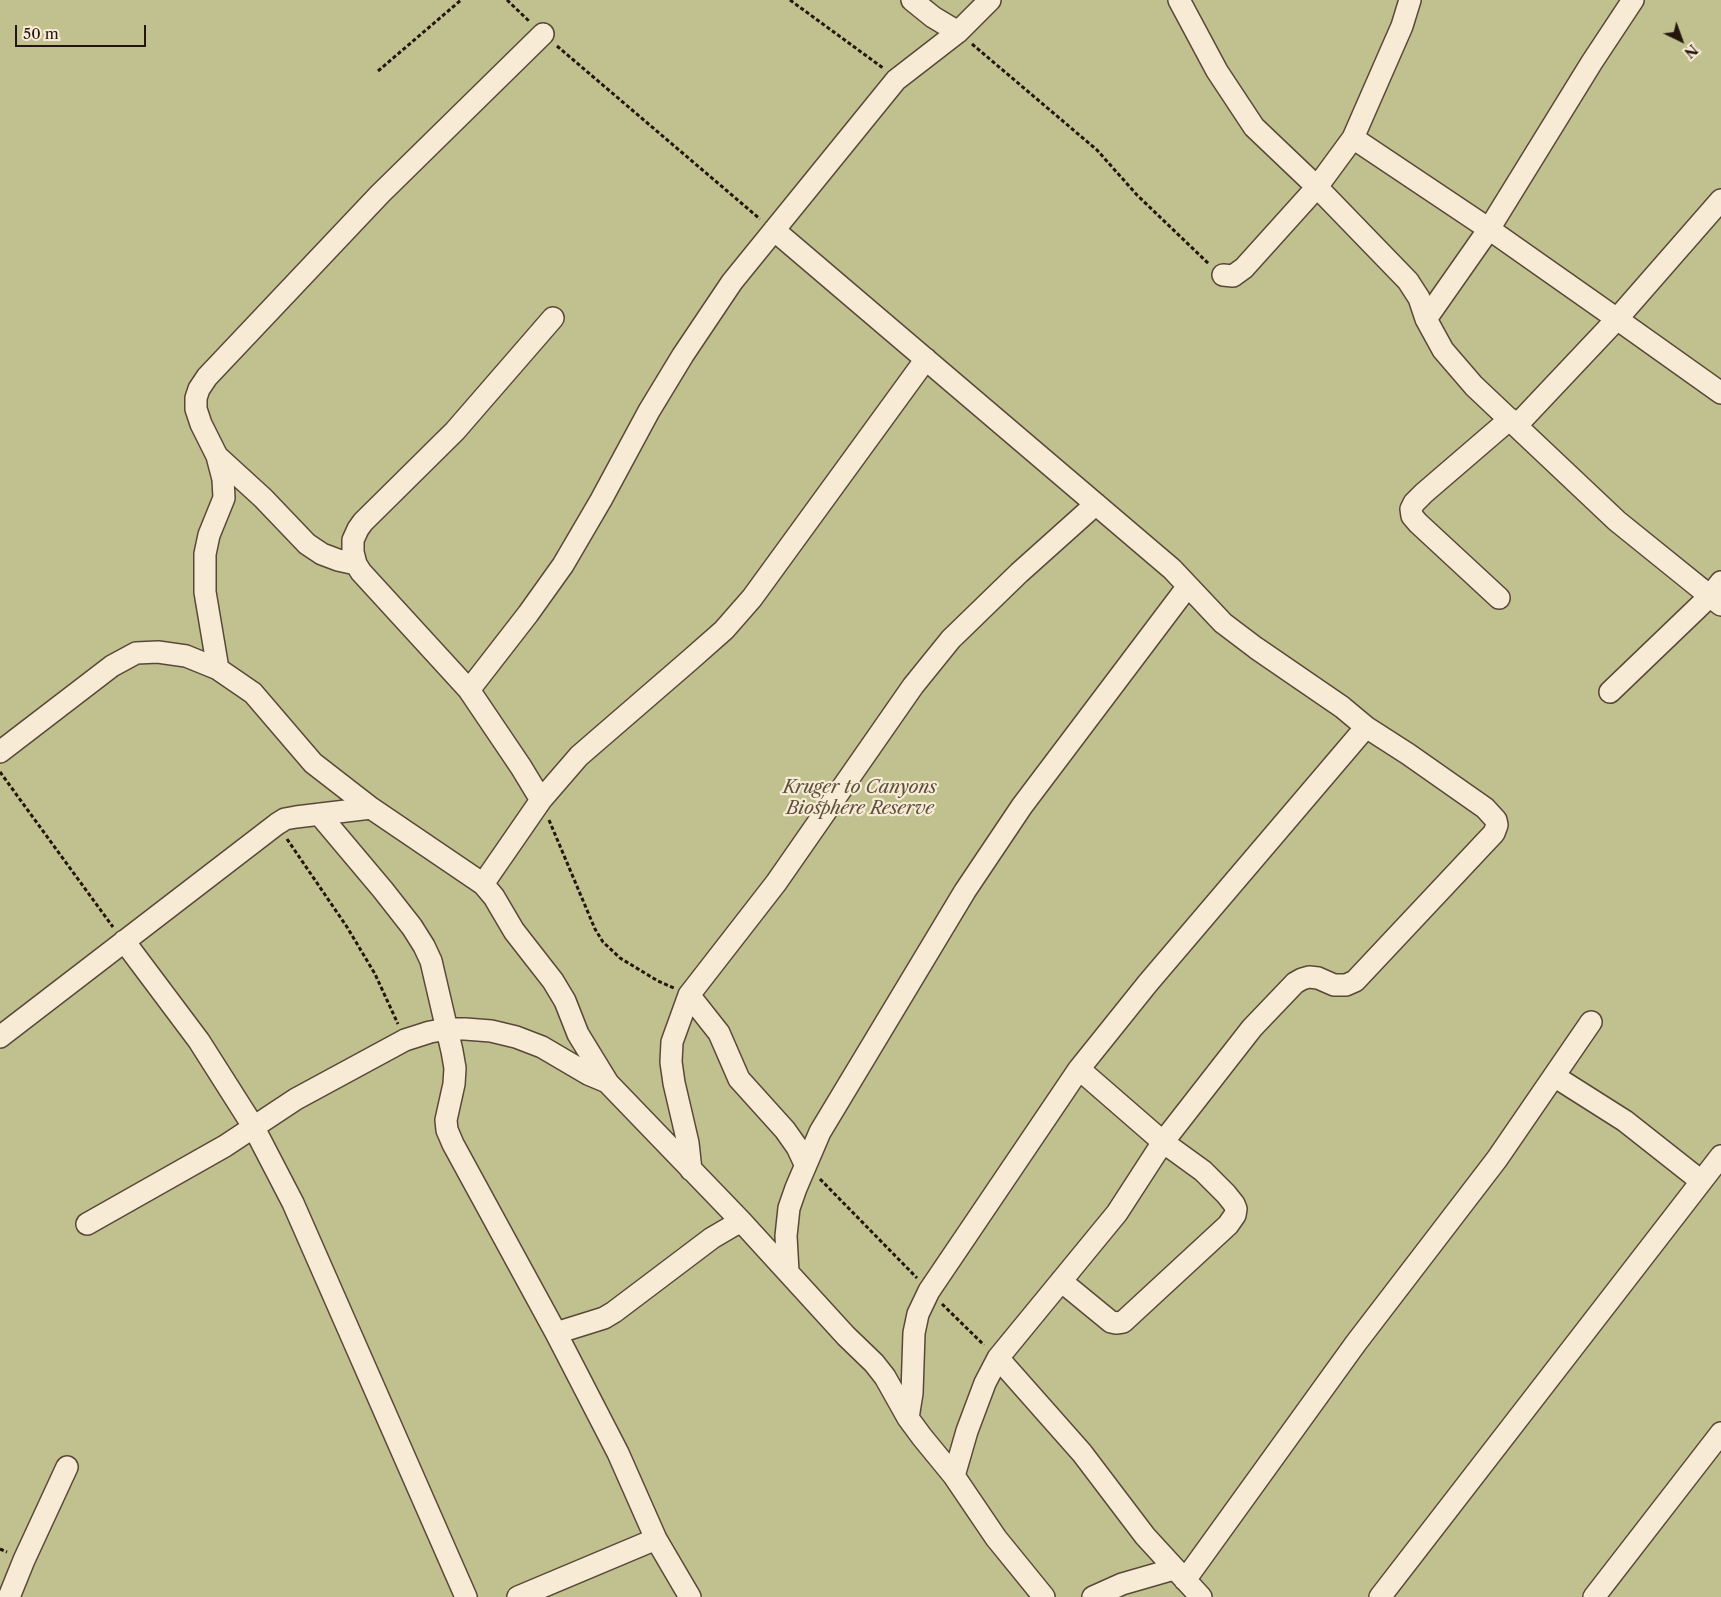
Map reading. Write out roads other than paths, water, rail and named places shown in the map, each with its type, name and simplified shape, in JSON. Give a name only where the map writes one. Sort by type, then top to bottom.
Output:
[{"type":"street","points":[[912,0],[933,17],[958,32]]},
{"type":"street","points":[[469,690],[563,565],[649,411],[683,355],[732,282],[896,80],[958,32],[990,0]]},
{"type":"street","points":[[1179,0],[1218,71],[1254,127],[1317,187],[1408,281],[1419,298],[1426,319],[1443,350],[1474,386],[1617,521],[1717,594],[1610,692]]},
{"type":"street","points":[[1223,275],[1233,276],[1244,268],[1317,187],[1354,138],[1402,26],[1410,0]]},
{"type":"street","points":[[1426,319],[1489,229],[1592,62],[1633,0]]},
{"type":"street","points":[[218,669],[205,592],[205,554],[209,535],[224,498],[223,479],[217,456],[201,424],[196,409],[196,398],[199,389],[207,377],[380,194],[543,34]]},
{"type":"street","points":[[1354,138],[1489,229],[1721,394]]},
{"type":"street","points":[[1499,598],[1418,523],[1412,516],[1411,510],[1414,503],[1513,422],[1617,319],[1721,200]]},
{"type":"street","points":[[774,230],[1172,569],[1230,628],[1342,707],[1366,727],[1485,808],[1496,820],[1497,826],[1494,834],[1355,981],[1346,985],[1334,985],[1318,978],[1309,977],[1294,983],[1252,1028],[1163,1142],[1117,1213],[998,1358],[985,1383],[954,1476]]},
{"type":"street","points":[[541,800],[469,690],[361,572],[356,564],[353,540],[358,529],[380,504],[455,431],[553,318]]},
{"type":"street","points":[[483,884],[541,800],[579,756],[724,630],[752,598],[926,359]]},
{"type":"street","points":[[217,456],[263,498],[307,544],[322,554],[356,564]]},
{"type":"street","points":[[691,1170],[688,1143],[670,1062],[672,1042],[689,995],[776,883],[913,686],[951,638],[1019,573],[1096,504]]},
{"type":"street","points":[[788,1272],[786,1236],[789,1208],[805,1164],[820,1132],[965,891],[1022,806],[1188,586]]},
{"type":"street","points":[[0,752],[112,666],[136,653],[158,652],[186,656],[218,669],[252,693],[313,763],[371,808],[483,884],[494,897],[514,931],[553,981],[565,1001],[578,1034],[608,1083],[788,1272],[846,1336],[874,1363],[885,1377],[908,1418],[954,1476],[996,1538],[1044,1597]]},
{"type":"street","points":[[908,1418],[912,1393],[914,1333],[918,1314],[929,1291],[1079,1069],[1148,983],[1366,727]]},
{"type":"street","points":[[0,1037],[276,824],[290,818],[371,808]]},
{"type":"street","points":[[319,814],[383,890],[412,927],[424,946],[431,961],[455,1068],[454,1084],[446,1120],[447,1130],[556,1333],[618,1454],[656,1538],[690,1597]]},
{"type":"street","points":[[124,941],[199,1041],[253,1126],[293,1203],[466,1597]]},
{"type":"street","points":[[689,995],[718,1032],[739,1079],[785,1130],[805,1164]]},
{"type":"street","points":[[1093,1597],[1122,1584],[1180,1574],[1497,1159],[1591,1022]]},
{"type":"street","points":[[88,1224],[224,1146],[296,1099],[405,1040],[430,1032],[447,1029],[491,1030],[516,1037],[542,1047],[588,1074],[608,1083]]},
{"type":"street","points":[[1061,1281],[1111,1322],[1123,1322],[1228,1225],[1235,1215],[1234,1204],[1203,1171],[1163,1142],[1079,1069]]},
{"type":"street","points":[[1554,1076],[1625,1121],[1701,1181]]},
{"type":"street","points":[[1380,1597],[1721,1156]]},
{"type":"street","points":[[556,1333],[604,1318],[614,1312],[712,1238],[740,1221]]},
{"type":"street","points":[[998,1358],[1082,1453],[1145,1536],[1201,1597]]},
{"type":"street","points":[[1594,1597],[1721,1433]]},
{"type":"street","points":[[9,1597],[67,1467]]},
{"type":"street","points":[[518,1597],[656,1538]]},
{"type":"park label","name":"Kruger to Canyons Biosphere Reserve","points":[[860,798]]}]
